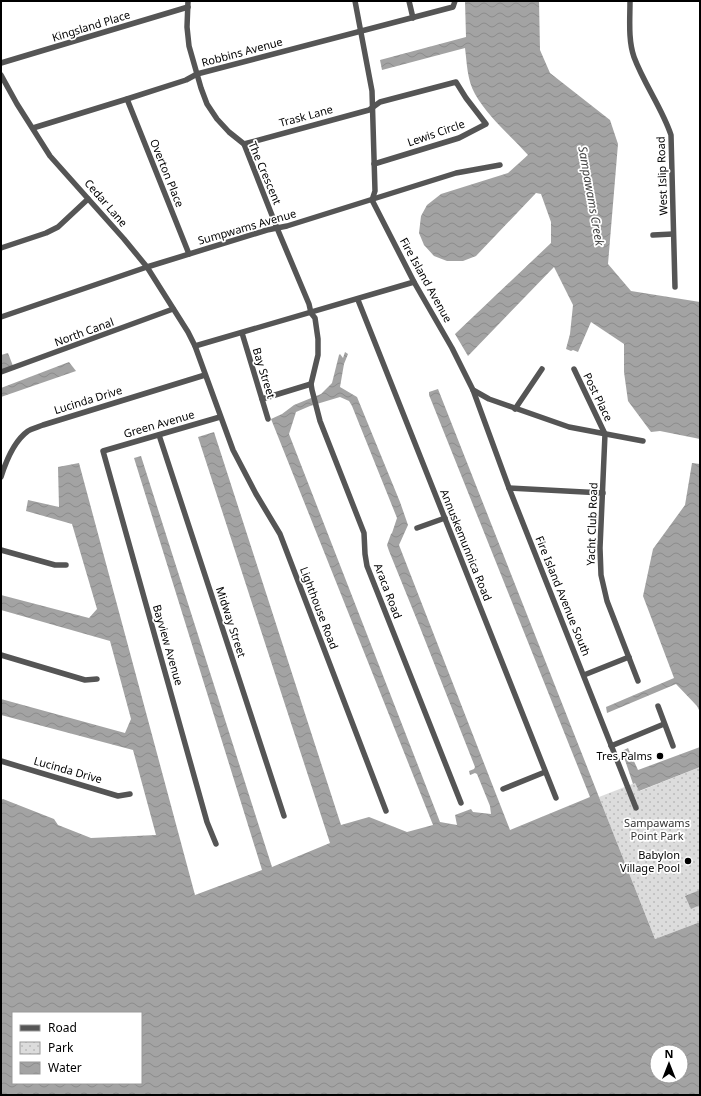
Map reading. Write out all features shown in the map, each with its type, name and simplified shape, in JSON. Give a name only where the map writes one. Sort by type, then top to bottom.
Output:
[{"type":"street","points":[[355,1],[372,91],[375,191],[372,200]]},
{"type":"street","points":[[409,1],[413,18]]},
{"type":"street","name":"Robbins Avenue","points":[[33,128],[127,100],[186,80],[197,74],[453,7],[455,1]]},
{"type":"street","name":"West Islip Road","points":[[630,1],[631,41],[633,55],[665,118],[671,135],[675,287]]},
{"type":"street","name":"Kingsland Place","points":[[1,63],[188,4]]},
{"type":"street","name":"The Crescent","points":[[188,4],[189,46],[207,104],[217,119],[229,132],[244,144],[309,304],[311,313]]},
{"type":"street","name":"Cedar Lane","points":[[1,75],[50,156],[124,239],[146,267],[188,332],[206,375],[220,417]]},
{"type":"street","name":"Lewis Circle","points":[[373,106],[380,102],[456,82],[486,124],[459,138],[374,164]]},
{"type":"street","name":"Overton Place","points":[[127,100],[188,254]]},
{"type":"street","name":"Trask Lane","points":[[244,144],[369,110],[373,106]]},
{"type":"street","name":"Sumpwams Avenue","points":[[1,317],[188,254],[372,200],[456,173],[500,165]]},
{"type":"street","points":[[1,248],[46,233],[58,227],[88,199]]},
{"type":"street","name":"Fire Island Avenue","points":[[372,200],[414,282],[452,348],[473,390]]},
{"type":"street","points":[[653,235],[673,234]]},
{"type":"street","points":[[195,346],[358,300],[414,282]]},
{"type":"street","name":"Annuskemunnica Road","points":[[358,300],[556,798]]},
{"type":"street","name":"North Canal","points":[[1,372],[173,309]]},
{"type":"street","name":"Araca Road","points":[[311,313],[315,318],[318,339],[318,355],[311,384],[315,406],[364,533],[365,554],[368,566],[461,803]]},
{"type":"street","name":"Bay Street","points":[[242,333],[268,419]]},
{"type":"street","points":[[515,409],[542,369]]},
{"type":"street","name":"Post Place","points":[[574,369],[605,434]]},
{"type":"street","name":"Lucinda Drive","points":[[1,477],[12,450],[20,439],[29,431],[43,424],[206,375]]},
{"type":"street","points":[[262,398],[311,384]]},
{"type":"street","points":[[473,390],[489,399],[569,427],[643,441]]},
{"type":"street","name":"Fire Island Avenue South","points":[[473,390],[509,488],[636,808]]},
{"type":"street","name":"Green Avenue","points":[[103,451],[220,417]]},
{"type":"street","name":"Lighthouse Road","points":[[220,417],[233,450],[245,474],[280,534],[386,811]]},
{"type":"street","name":"Yacht Club Road","points":[[605,434],[600,548],[601,575],[607,601],[638,681]]},
{"type":"street","name":"Midway Street","points":[[159,435],[284,816]]},
{"type":"street","name":"Bayview Avenue","points":[[103,451],[207,822],[216,844]]},
{"type":"street","points":[[509,488],[603,493]]},
{"type":"street","points":[[417,528],[445,518]]},
{"type":"street","points":[[1,550],[55,565],[66,565]]},
{"type":"street","points":[[1,655],[85,680],[97,679]]},
{"type":"street","points":[[584,675],[629,657]]},
{"type":"street","points":[[658,706],[673,746]]},
{"type":"street","points":[[611,746],[664,724]]},
{"type":"street","name":"Lucinda Drive","points":[[1,761],[118,796],[130,794]]},
{"type":"street","points":[[503,789],[545,772]]},
{"type":"green space","name":"Sampawams Point Park","points":[[700,767],[700,922],[655,939],[599,797],[635,783],[640,791]]},
{"type":"water","name":"Sampawams Creek","points":[[465,1],[539,1],[540,50],[550,73],[610,120],[618,144],[608,264],[631,291],[700,302],[700,439],[660,431],[651,432],[628,401],[624,372],[624,344],[591,322],[578,352],[566,349],[570,334],[573,305],[554,267],[468,356],[455,334],[551,243],[551,222],[541,194],[536,193],[476,256],[463,261],[447,261],[434,256],[424,245],[419,233],[421,216],[427,205],[441,194],[508,173],[528,155],[486,110],[472,89],[465,48],[382,70],[380,60],[466,37]]},
{"type":"water","points":[[345,352],[348,354],[344,364],[340,387],[357,397],[400,502],[408,525],[399,545],[510,830],[590,797],[429,395],[429,392],[438,389],[655,939],[700,922],[700,1095],[1,1095],[1,800],[3,799],[54,819],[58,825],[91,838],[156,835],[133,750],[1,715],[1,699],[125,733],[131,719],[110,641],[1,610],[1,595],[89,618],[97,609],[72,524],[26,511],[28,500],[59,507],[58,467],[79,463],[195,895],[262,870],[134,458],[141,456],[272,867],[330,843],[198,437],[214,432],[341,825],[369,817],[407,832],[433,825],[271,419],[282,414],[294,405],[321,394],[332,383],[340,354],[343,358]],"holes":[[[340,397],[349,401],[397,518],[387,545],[389,551],[475,767],[469,771],[470,775],[475,773],[477,774],[490,806],[491,814],[473,812],[471,809],[455,815],[457,825],[440,822],[289,434],[296,412]]]},
{"type":"water","points":[[8,353],[13,366],[1,371],[1,355]]},
{"type":"water","points":[[69,362],[76,371],[1,397],[1,388]]},
{"type":"water","points":[[692,463],[700,464],[700,712],[697,706],[676,684],[607,713],[606,707],[674,678],[643,596],[653,549],[685,505]]},
{"type":"water","points":[[700,747],[700,767],[639,791],[635,783],[633,784],[622,751],[628,748],[638,770]]},
{"type":"water","points":[[700,890],[700,905],[691,909],[685,896]]},
{"type":"place","name":"Tres Palms","points":[[660,756]]},
{"type":"place","name":"Babylon Village Pool","points":[[688,861]]}]
